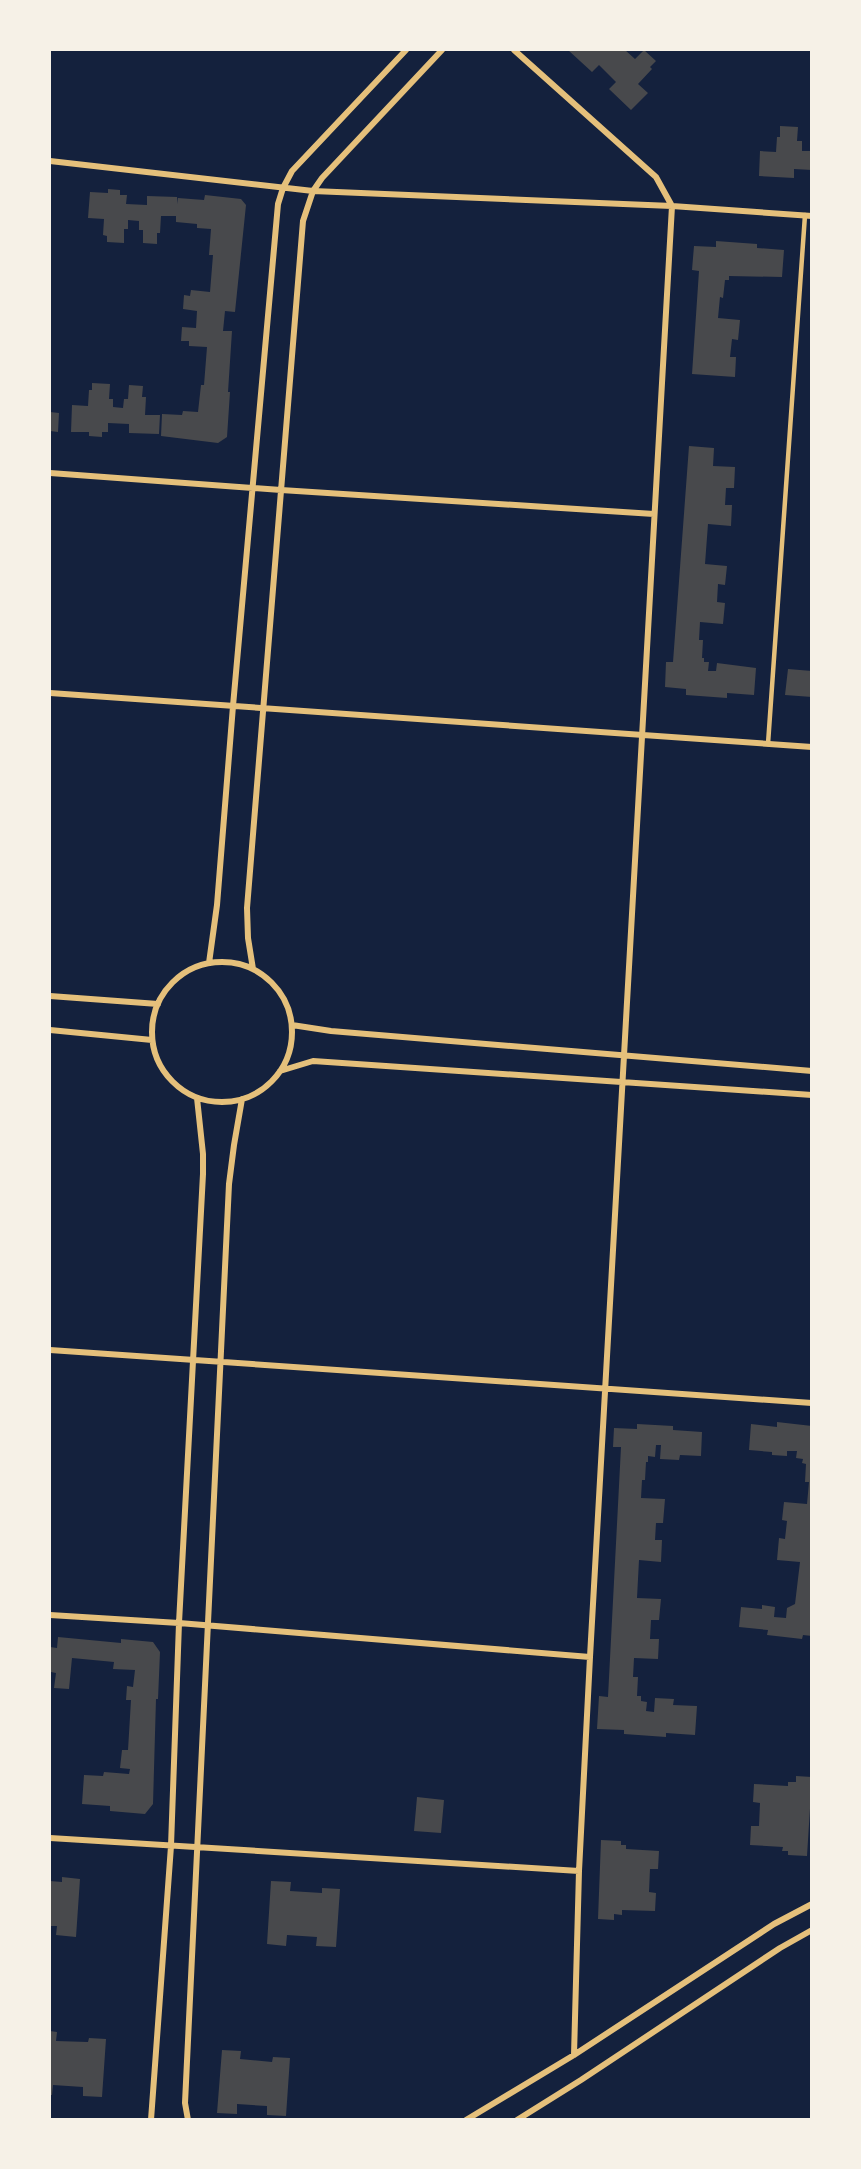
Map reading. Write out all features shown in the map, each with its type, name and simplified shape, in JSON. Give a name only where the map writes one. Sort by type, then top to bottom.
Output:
[{"type":"street","points":[[209,963],[218,905],[276,218],[283,188],[292,171],[406,50]]},
{"type":"street","points":[[253,969],[247,930],[247,908],[303,221],[314,191],[333,165],[442,50]]},
{"type":"street","points":[[514,50],[656,177],[672,206],[604,1389],[579,1871],[574,2055]]},
{"type":"street","points":[[50,160],[314,191],[672,206],[808,216]]},
{"type":"street","points":[[50,473],[654,514]]},
{"type":"street","points":[[50,693],[812,747]]},
{"type":"street","points":[[231,962],[253,969],[272,983],[286,1002],[292,1025],[290,1050],[280,1071],[264,1089],[242,1099],[219,1102],[196,1098],[180,1089],[166,1075],[157,1059],[152,1040],[153,1022],[158,1004],[170,985],[187,971],[209,963],[231,962]]},
{"type":"street","points":[[50,996],[158,1004]]},
{"type":"street","points":[[292,1025],[331,1031],[812,1071]]},
{"type":"street","points":[[50,1030],[152,1040]]},
{"type":"street","points":[[280,1071],[313,1062],[812,1095]]},
{"type":"street","points":[[151,2120],[171,1846],[179,1623],[203,1174],[203,1154],[196,1098]]},
{"type":"street","points":[[188,2120],[185,2103],[229,1184],[242,1099]]},
{"type":"street","points":[[50,1350],[812,1403]]},
{"type":"street","points":[[50,1615],[179,1623],[590,1657]]},
{"type":"street","points":[[50,1838],[579,1871]]},
{"type":"street","points":[[466,2120],[574,2055],[774,1924],[812,1904]]},
{"type":"street","points":[[517,2120],[780,1948],[812,1930]]},
{"type":"lane","points":[[768,744],[808,216]]},
{"type":"building","points":[[568,50],[625,50],[635,59],[644,50],[656,61],[638,84],[648,93],[631,110],[609,89],[616,82],[599,65],[592,72]]},
{"type":"building","points":[[780,126],[798,127],[797,141],[802,141],[802,151],[812,151],[812,170],[794,169],[794,178],[759,176],[760,151],[776,152]]},
{"type":"building","points":[[108,189],[120,190],[120,195],[127,195],[126,204],[147,205],[147,196],[177,197],[178,204],[178,198],[204,200],[205,195],[241,199],[246,205],[235,312],[225,311],[223,331],[232,331],[228,392],[230,392],[227,437],[218,443],[161,436],[162,414],[182,415],[183,411],[198,412],[201,385],[204,385],[207,347],[189,346],[189,341],[181,341],[182,327],[196,328],[197,311],[183,309],[184,295],[190,296],[191,290],[210,292],[213,255],[209,255],[211,229],[197,228],[197,224],[176,222],[176,216],[161,216],[157,244],[143,243],[143,230],[139,230],[139,221],[128,220],[128,229],[124,229],[124,243],[107,242],[107,236],[103,235],[104,219],[88,218],[90,192],[108,193]]},
{"type":"building","points":[[716,241],[757,244],[757,248],[784,250],[782,277],[729,276],[729,280],[725,280],[723,298],[720,297],[718,318],[740,320],[738,340],[732,339],[730,357],[736,357],[735,377],[692,374],[699,271],[692,270],[694,246],[716,247]]},
{"type":"building","points":[[92,383],[110,384],[109,399],[113,399],[113,407],[123,408],[124,399],[128,399],[129,385],[143,386],[142,397],[146,397],[145,415],[160,415],[159,434],[129,433],[129,424],[108,423],[108,432],[102,432],[102,437],[89,436],[89,432],[71,432],[72,405],[88,406]]},
{"type":"building","points":[[50,412],[59,413],[58,432],[50,431]]},
{"type":"building","points":[[689,446],[714,448],[713,466],[735,467],[734,488],[726,488],[725,505],[732,505],[731,526],[708,524],[705,564],[727,566],[725,585],[718,584],[717,602],[725,603],[723,624],[700,622],[699,640],[703,640],[702,658],[704,662],[709,662],[708,671],[716,671],[717,663],[756,668],[754,695],[727,693],[727,698],[686,695],[686,689],[665,687],[666,662],[673,662]]},
{"type":"building","points":[[788,669],[812,671],[812,697],[785,695]]},
{"type":"building","points":[[777,1422],[812,1426],[812,1636],[803,1635],[802,1639],[767,1635],[768,1630],[739,1627],[741,1607],[762,1609],[762,1605],[775,1607],[774,1617],[786,1618],[787,1608],[795,1604],[800,1562],[777,1560],[779,1538],[785,1539],[787,1521],[782,1520],[784,1502],[807,1504],[809,1482],[805,1482],[806,1464],[802,1463],[803,1459],[796,1458],[797,1451],[787,1451],[787,1456],[749,1450],[751,1424],[777,1427]]},
{"type":"building","points":[[637,1424],[673,1426],[673,1430],[702,1432],[701,1456],[680,1455],[679,1460],[660,1459],[661,1445],[656,1445],[655,1457],[648,1456],[648,1462],[646,1462],[641,1498],[665,1499],[663,1523],[656,1523],[655,1540],[662,1540],[661,1562],[639,1560],[637,1598],[661,1599],[659,1620],[651,1620],[650,1639],[659,1639],[658,1659],[634,1658],[633,1677],[638,1677],[637,1696],[641,1696],[641,1701],[647,1702],[646,1711],[654,1712],[655,1698],[674,1699],[673,1705],[697,1706],[695,1735],[666,1733],[666,1737],[624,1734],[624,1730],[597,1729],[599,1696],[608,1697],[621,1447],[613,1447],[614,1428],[637,1429]]},
{"type":"building","points":[[58,1637],[121,1643],[121,1639],[153,1642],[160,1652],[158,1699],[156,1699],[153,1804],[145,1814],[110,1811],[110,1806],[82,1804],[84,1775],[103,1776],[104,1772],[129,1774],[130,1769],[120,1768],[122,1750],[128,1750],[131,1700],[126,1700],[127,1686],[133,1687],[135,1670],[113,1669],[114,1662],[72,1658],[69,1689],[54,1688],[56,1673],[51,1672],[50,1647],[57,1648]]},
{"type":"building","points":[[796,1776],[812,1777],[807,1856],[788,1855],[788,1851],[782,1851],[783,1847],[750,1845],[751,1826],[759,1826],[760,1803],[753,1802],[754,1784],[788,1786],[788,1782],[796,1782]]},
{"type":"building","points":[[417,1797],[444,1800],[441,1833],[414,1831]]},
{"type":"building","points":[[601,1840],[621,1841],[621,1845],[626,1845],[626,1849],[659,1851],[658,1869],[650,1869],[649,1892],[656,1893],[655,1911],[622,1910],[622,1915],[614,1914],[614,1920],[598,1919]]},
{"type":"building","points":[[62,1877],[80,1879],[76,1937],[56,1935],[57,1926],[50,1926],[50,1881],[62,1882]]},
{"type":"building","points":[[271,1881],[291,1882],[290,1891],[322,1893],[322,1888],[340,1889],[336,1947],[316,1946],[317,1937],[287,1935],[286,1946],[267,1944]]},
{"type":"building","points":[[50,2031],[57,2032],[56,2041],[88,2042],[89,2038],[106,2039],[102,2097],[83,2096],[83,2087],[53,2085],[52,2095],[50,2095]]},
{"type":"building","points":[[222,2050],[241,2051],[240,2059],[272,2062],[273,2057],[290,2058],[286,2116],[267,2115],[267,2106],[237,2104],[237,2114],[217,2113]]}]
